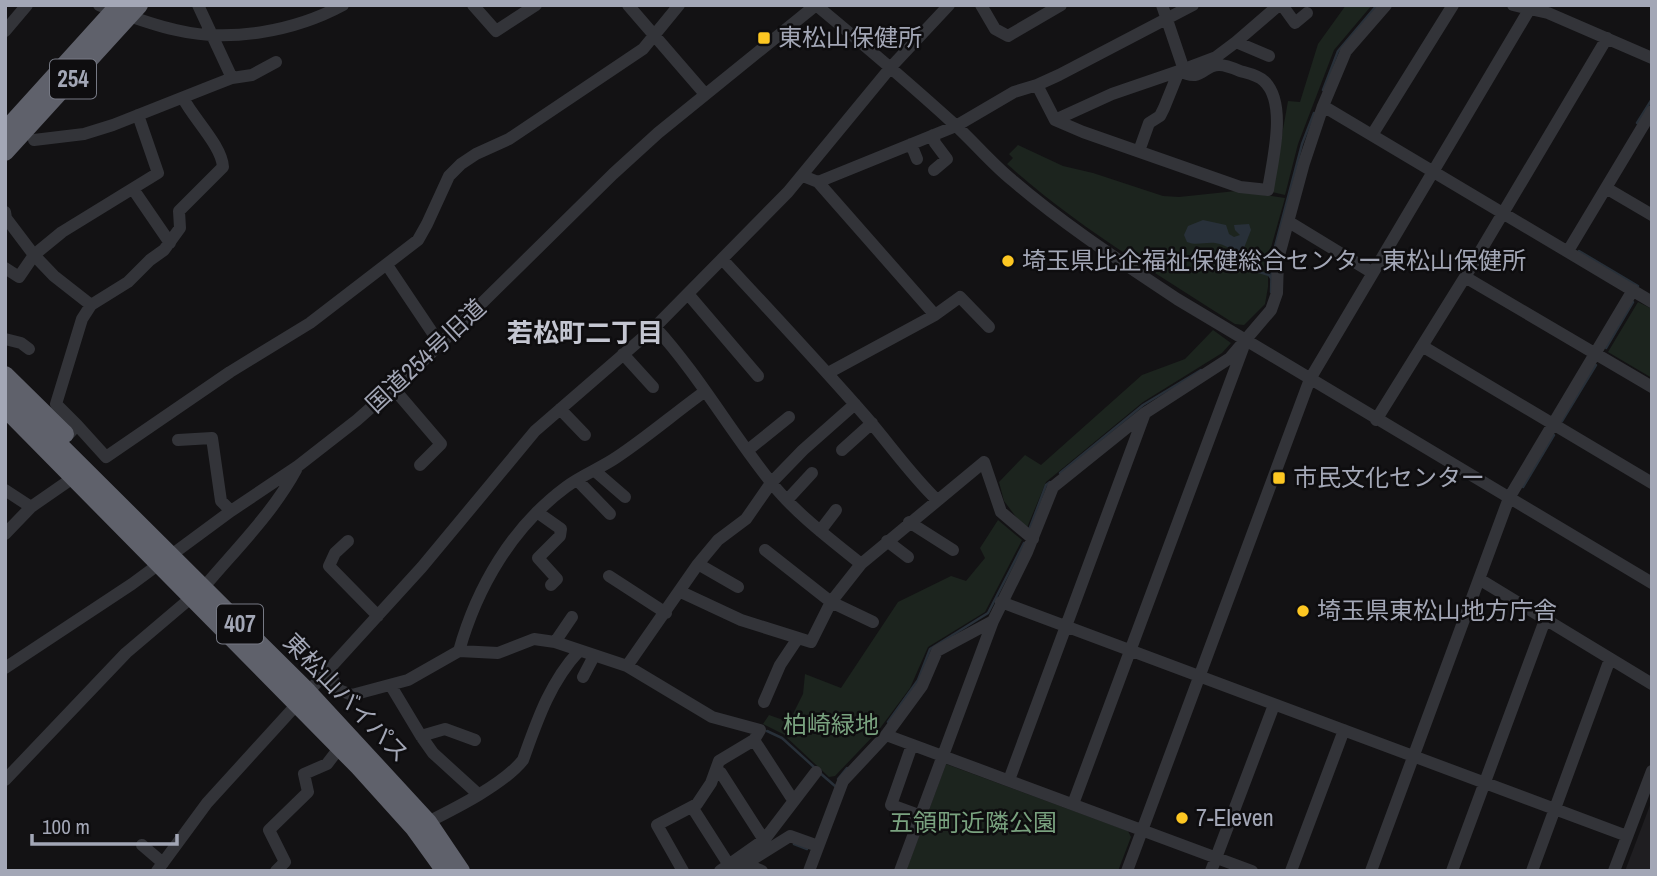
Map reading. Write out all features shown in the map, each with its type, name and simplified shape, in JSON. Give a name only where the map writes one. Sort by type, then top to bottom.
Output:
[{"type":"highway","name":"254","points":[[5,131],[120,8]]},
{"type":"highway","name":"254","points":[[5,152],[120,8]]},
{"type":"highway","points":[[5,374],[72,430],[117,513]]},
{"type":"highway","name":"東松山バイパス","points":[[5,391],[117,513]]},
{"type":"highway","name":"東松山バイパス","points":[[5,408],[166,560],[428,822],[461,871]]},
{"type":"highway","points":[[5,424],[67,482],[117,513]]},
{"type":"highway","name":"東松山バイパス","points":[[303,698],[340,747],[406,819],[445,871]]},
{"type":"street","points":[[5,31],[27,5]]},
{"type":"street","points":[[198,5],[232,78]]},
{"type":"street","points":[[120,8],[176,30],[211,34],[274,29],[303,23],[343,5]]},
{"type":"street","points":[[473,5],[496,31],[536,5]]},
{"type":"street","points":[[628,5],[705,94]]},
{"type":"street","points":[[183,98],[215,145],[223,167],[179,211],[180,228],[170,243],[128,282],[91,304],[82,319],[56,404],[72,430],[106,457],[230,372],[310,323],[387,265],[418,240],[449,176],[461,164],[520,131],[643,49],[679,5]]},
{"type":"street","points":[[816,5],[891,67],[1009,178],[1053,215],[1177,299],[1652,583]]},
{"type":"street","name":"国道254号旧道","points":[[5,668],[166,560],[231,511],[298,466],[394,389],[613,174],[705,94],[816,5]]},
{"type":"street","points":[[142,845],[160,867],[207,803],[422,567],[535,431],[655,327],[803,176],[891,67],[949,5]]},
{"type":"street","points":[[981,5],[995,29],[1008,36],[1061,5]]},
{"type":"street","points":[[1037,85],[1055,120],[1240,187],[1268,190],[1278,106],[1264,80],[1222,65],[1214,65],[1200,75],[1187,75],[1182,71],[1161,5]]},
{"type":"street","points":[[818,182],[956,126],[1014,92],[1037,85],[1193,5]]},
{"type":"street","points":[[1055,120],[1112,94],[1216,57],[1281,5],[1295,23],[1307,13]]},
{"type":"street","points":[[900,871],[993,621],[1033,539],[1053,487],[1145,413],[1230,358],[1271,310],[1276,301],[1278,259],[1304,163],[1324,106],[1346,51],[1386,5]]},
{"type":"street","points":[[1372,135],[1453,5]]},
{"type":"street","points":[[1513,5],[1548,13],[1652,58]]},
{"type":"street","points":[[1128,871],[1310,379],[1531,7]]},
{"type":"street","points":[[1376,420],[1607,38]]},
{"type":"street","points":[[1236,42],[1269,56]]},
{"type":"street","points":[[34,140],[84,134],[232,78],[252,75],[276,62]]},
{"type":"street","points":[[1139,151],[1149,123],[1160,116],[1182,71]]},
{"type":"street","points":[[1324,106],[1652,302]]},
{"type":"street","points":[[1568,251],[1648,126],[1652,111]]},
{"type":"street","points":[[5,268],[19,277],[34,255],[62,232],[158,173],[138,115]]},
{"type":"street","points":[[933,135],[935,143],[947,159],[934,170]]},
{"type":"street","points":[[911,144],[917,159]]},
{"type":"street","points":[[803,176],[818,182],[935,315]]},
{"type":"street","points":[[1606,188],[1652,215]]},
{"type":"street","points":[[133,189],[170,243]]},
{"type":"street","points":[[6,217],[34,255],[54,276],[91,304]]},
{"type":"street","points":[[1289,222],[1373,274]]},
{"type":"street","points":[[722,259],[828,373],[896,451],[912,476],[937,500]]},
{"type":"street","points":[[387,265],[440,344]]},
{"type":"street","points":[[1465,276],[1652,387]]},
{"type":"street","points":[[1371,871],[1509,498],[1633,290]]},
{"type":"street","points":[[688,294],[758,376]]},
{"type":"street","points":[[828,373],[935,315],[960,297],[989,327]]},
{"type":"street","points":[[655,327],[679,353],[704,392],[771,483],[820,531],[861,564]]},
{"type":"street","points":[[5,339],[21,343],[29,349]]},
{"type":"street","points":[[1073,804],[1246,341]]},
{"type":"street","points":[[1422,346],[1652,484]]},
{"type":"street","points":[[623,354],[653,387]]},
{"type":"street","points":[[394,389],[441,444],[420,465]]},
{"type":"street","points":[[458,651],[478,595],[519,531],[537,512],[704,392]]},
{"type":"street","points":[[627,666],[698,564],[718,540],[746,519],[771,483],[803,450],[855,404]]},
{"type":"street","points":[[561,409],[585,435]]},
{"type":"street","points":[[1009,780],[1145,413]]},
{"type":"street","points":[[748,450],[789,417]]},
{"type":"street","points":[[842,450],[872,424]]},
{"type":"street","points":[[178,440],[212,438],[220,501],[231,511]]},
{"type":"street","points":[[681,592],[741,620],[811,642],[831,603],[861,564],[984,462],[1001,512],[1033,539]]},
{"type":"street","points":[[5,780],[126,653],[198,592],[257,526],[287,486],[298,466]]},
{"type":"street","points":[[595,471],[625,498]]},
{"type":"street","points":[[788,499],[812,473]]},
{"type":"street","points":[[577,481],[610,514]]},
{"type":"street","points":[[5,534],[31,507],[67,482]]},
{"type":"street","points":[[5,490],[31,507]]},
{"type":"street","points":[[820,531],[836,510]]},
{"type":"street","points":[[537,512],[561,529],[560,536],[538,558],[557,579],[551,585]]},
{"type":"street","points":[[909,522],[953,550]]},
{"type":"street","points":[[348,541],[335,552],[329,566],[378,616]]},
{"type":"street","points":[[887,541],[908,556]]},
{"type":"street","points":[[765,550],[831,603],[873,622]]},
{"type":"street","points":[[698,564],[738,587]]},
{"type":"street","points":[[609,576],[666,613]]},
{"type":"street","points":[[1479,579],[1652,684]]},
{"type":"street","points":[[1001,603],[1627,836]]},
{"type":"street","points":[[555,642],[572,617]]},
{"type":"street","points":[[1452,871],[1545,620]]},
{"type":"street","points":[[809,871],[843,781],[886,735],[922,686],[937,651],[993,621]]},
{"type":"street","points":[[764,702],[780,665],[798,638]]},
{"type":"street","points":[[328,671],[339,690],[352,695],[408,680],[458,651],[498,653],[534,639],[555,642],[627,666],[712,717],[760,730],[754,740],[719,761],[711,783],[692,807],[657,825],[683,871]]},
{"type":"street","points":[[428,822],[516,769],[523,760],[551,688],[565,666],[579,651]]},
{"type":"street","points":[[583,677],[594,656]]},
{"type":"street","points":[[1532,871],[1610,659]]},
{"type":"street","points":[[391,686],[433,753],[478,794]]},
{"type":"street","points":[[1212,871],[1274,705]]},
{"type":"street","points":[[421,736],[445,729],[475,740]]},
{"type":"street","points":[[1291,871],[1344,730]]},
{"type":"street","points":[[886,735],[1252,871]]},
{"type":"street","points":[[754,740],[793,800]]},
{"type":"street","points":[[912,745],[891,805],[921,816]]},
{"type":"street","points":[[276,871],[285,862],[269,830],[309,792],[304,775],[327,764],[340,747]]},
{"type":"street","points":[[716,770],[768,835]]},
{"type":"street","points":[[1614,871],[1652,771]]},
{"type":"street","points":[[732,868],[768,835],[816,772]]},
{"type":"street","points":[[692,807],[732,868]]},
{"type":"street","points":[[768,835],[790,836],[818,846]]},
{"type":"street","points":[[732,868],[790,836]]},
{"type":"street","points":[[732,868],[762,871]]},
{"type":"shaded area","points":[[1203,220],[1226,225],[1229,234],[1234,237],[1240,235],[1234,225],[1249,224],[1251,230],[1244,248],[1253,262],[1248,263],[1220,244],[1187,242],[1184,235],[1188,226]]},
{"type":"shaded area","points":[[1652,800],[1652,871],[1625,871]]},
{"type":"green space","points":[[1346,5],[1372,5],[1334,50],[1298,144],[1285,195],[1272,192],[1288,101],[1300,102],[1318,44]]},
{"type":"green space","points":[[1018,145],[1063,166],[1163,196],[1236,191],[1285,198],[1268,258],[1265,304],[1244,325],[1235,324],[1147,268],[1089,229],[1007,164],[1013,158],[1009,154]]},
{"type":"green space","points":[[1638,302],[1652,309],[1652,378],[1608,352]]},
{"type":"green space","points":[[1213,330],[1231,343],[1222,353],[1143,402],[1046,482],[1026,530],[1004,501],[999,482],[1025,455],[1041,465],[1142,375],[1185,359]]},
{"type":"green space","name":"柏崎緑地","points":[[998,520],[1022,540],[985,612],[928,647],[910,688],[878,731],[835,776],[829,777],[783,734],[763,724],[769,715],[789,722],[803,694],[805,674],[841,688],[898,602],[951,576],[966,581],[985,558],[980,548]]},
{"type":"green space","name":"五領町近隣公園","points":[[946,764],[1128,831],[1131,837],[1118,871],[906,871]]},
{"type":"waterway","points":[[1323,90],[1338,51],[1377,5]]},
{"type":"waterway","points":[[1637,123],[1652,99]]},
{"type":"waterway","points":[[1271,292],[1272,258],[1302,144],[1314,113]]},
{"type":"waterway","points":[[1579,251],[1638,286]]},
{"type":"waterway","points":[[1256,271],[1271,278]]},
{"type":"waterway","points":[[1606,348],[1633,302]]},
{"type":"waterway","points":[[1562,421],[1596,365]]},
{"type":"waterway","points":[[1060,473],[1143,405],[1201,370]]},
{"type":"waterway","points":[[1523,487],[1554,435]]},
{"type":"waterway","points":[[1029,530],[1046,485],[1050,482]]},
{"type":"waterway","points":[[888,722],[918,680],[930,649],[988,613],[1024,543]]},
{"type":"waterway","points":[[767,731],[782,738],[814,767]]},
{"type":"waterway","points":[[838,779],[847,768]]},
{"type":"waterway","points":[[820,773],[835,786]]},
{"type":"waterway","points":[[794,844],[807,849]]},
{"type":"place","name":"東松山保健所","points":[[764,38]]},
{"type":"place","name":"埼玉県比企福祉保健総合センター東松山保健所","points":[[1008,261]]},
{"type":"place","name":"市民文化センター","points":[[1279,478]]},
{"type":"place","name":"埼玉県東松山地方庁舎","points":[[1303,611]]},
{"type":"place","name":"7-Eleven","points":[[1182,818]]},
{"type":"district","name":"若松町二丁目","points":[[585,333]]}]
